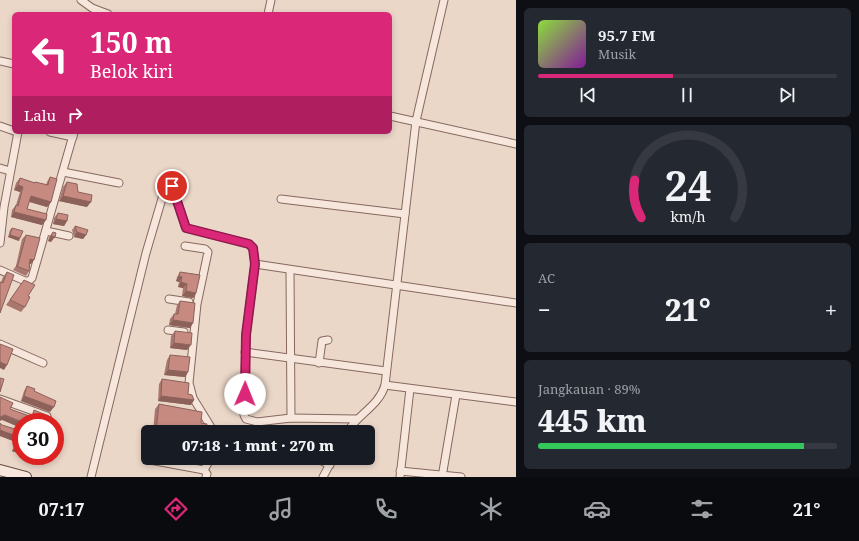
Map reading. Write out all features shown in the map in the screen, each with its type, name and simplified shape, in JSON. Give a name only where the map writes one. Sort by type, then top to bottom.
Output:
[{"type":"main road","points":[[0,470],[26,477]]},
{"type":"street","points":[[81,0],[92,8],[103,12]]},
{"type":"street","points":[[268,12],[271,0]]},
{"type":"street","points":[[352,425],[356,419],[375,403],[385,385],[416,121],[444,0]]},
{"type":"street","points":[[0,61],[12,64]]},
{"type":"street","points":[[392,116],[516,144]]},
{"type":"street","points":[[0,126],[12,130]]},
{"type":"street","points":[[0,243],[16,134]]},
{"type":"street","points":[[0,270],[25,282],[30,280],[74,135]]},
{"type":"street","points":[[0,168],[10,171]]},
{"type":"street","points":[[63,172],[119,183]]},
{"type":"street","points":[[91,477],[146,253],[164,187],[168,185],[173,188],[186,228],[249,244],[253,248],[255,264],[245,352],[244,415],[246,419],[257,422],[291,418],[356,419]]},
{"type":"street","points":[[281,199],[405,214]]},
{"type":"street","points":[[46,231],[69,236]]},
{"type":"street","points":[[185,246],[205,249],[208,252],[199,276],[191,358],[185,382],[198,412],[208,425]]},
{"type":"street","points":[[255,264],[516,304]]},
{"type":"street","points":[[290,270],[291,418]]},
{"type":"street","points":[[169,299],[197,304]]},
{"type":"street","points":[[168,330],[194,334]]},
{"type":"street","points":[[319,363],[322,341],[328,340]]},
{"type":"street","points":[[0,344],[43,363]]},
{"type":"street","points":[[245,352],[386,372]]},
{"type":"street","points":[[184,357],[191,358]]},
{"type":"street","points":[[385,385],[516,402]]},
{"type":"street","points":[[410,389],[400,474],[461,477]]},
{"type":"street","points":[[442,476],[456,395]]},
{"type":"street","points":[[0,399],[39,413]]},
{"type":"street","points":[[170,465],[205,474]]},
{"type":"street","points":[[323,477],[330,465]]},
{"type":"building","points":[[50,177],[57,179],[51,202],[31,196],[27,209],[47,214],[46,220],[14,212],[16,205],[18,206],[23,187],[18,185],[20,178],[35,183],[48,185]]},
{"type":"building","points":[[67,182],[77,184],[78,192],[92,195],[91,202],[63,196]]},
{"type":"building","points":[[58,213],[68,215],[67,221],[56,219]]},
{"type":"building","points":[[75,226],[88,230],[86,235],[77,232]]},
{"type":"building","points":[[12,228],[23,231],[20,238],[10,235]]},
{"type":"building","points":[[53,232],[56,233],[55,237],[51,236]]},
{"type":"building","points":[[26,235],[40,238],[34,260],[30,259],[29,271],[16,266],[18,265]]},
{"type":"building","points":[[7,272],[14,275],[0,313],[0,282],[3,283]]},
{"type":"building","points":[[180,272],[200,275],[196,293],[186,291],[187,284],[181,282],[182,277],[179,276]]},
{"type":"building","points":[[24,280],[35,285],[28,296],[30,297],[25,307],[10,300]]},
{"type":"building","points":[[180,301],[195,303],[193,323],[173,320],[174,314],[178,314]]},
{"type":"building","points":[[175,331],[192,333],[191,345],[174,343]]},
{"type":"building","points":[[0,344],[13,349],[7,365],[0,362]]},
{"type":"building","points":[[170,355],[190,357],[188,372],[168,370]]},
{"type":"building","points":[[0,378],[4,379],[0,392]]},
{"type":"building","points":[[162,379],[189,383],[188,394],[192,395],[194,400],[161,396]]},
{"type":"building","points":[[27,386],[35,389],[34,391],[56,401],[54,407],[24,396]]},
{"type":"building","points":[[0,397],[13,403],[10,409],[21,413],[12,413],[12,418],[5,415],[0,417]]},
{"type":"building","points":[[159,404],[202,412],[201,423],[207,424],[207,425],[157,425]]},
{"type":"building","points":[[34,410],[41,413],[33,413]]},
{"type":"building","points":[[0,423],[12,428],[12,435],[0,430]]},
{"type":"route","points":[[172,186],[186,228],[189,230],[249,244],[253,248],[255,264],[246,335],[244,365],[245,394]]}]
